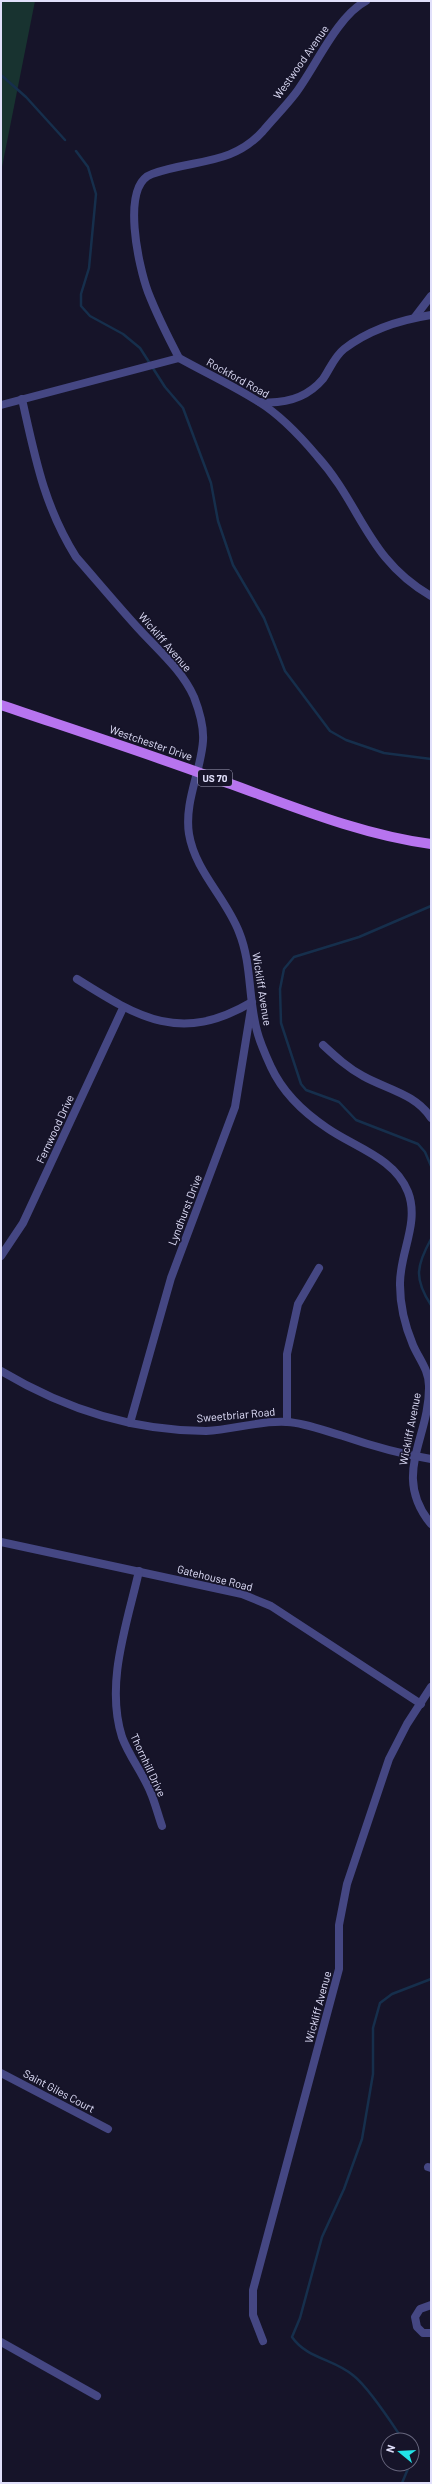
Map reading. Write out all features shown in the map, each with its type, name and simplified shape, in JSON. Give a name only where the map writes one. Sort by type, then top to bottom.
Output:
[{"type":"main road","name":"Westchester Drive","points":[[1,705],[196,771],[330,820],[368,831],[431,844]]},
{"type":"street","name":"Westwood Avenue","points":[[179,358],[158,316],[142,270],[135,218],[135,195],[139,185],[151,174],[225,157],[247,146],[294,95],[344,21],[366,1]]},
{"type":"street","points":[[415,317],[431,296]]},
{"type":"street","points":[[259,402],[277,403],[308,393],[323,378],[342,350],[368,333],[415,317],[431,314]]},
{"type":"street","points":[[1,405],[179,358]]},
{"type":"street","name":"Rockford Road","points":[[179,358],[259,402],[272,411],[322,461],[340,484],[374,544],[386,559],[409,582],[431,596]]},
{"type":"street","name":"Wickliff Avenue","points":[[22,399],[42,483],[51,512],[64,538],[76,557],[178,672],[193,696],[200,714],[203,742],[191,789],[188,831],[197,860],[227,906],[240,933],[248,963],[257,1032],[272,1068],[294,1101],[327,1128],[389,1165],[400,1177],[408,1192],[412,1218],[399,1281],[400,1297],[407,1329],[425,1366],[429,1386],[428,1402],[414,1456],[413,1488],[416,1498],[431,1524]]},
{"type":"street","points":[[77,979],[123,1008],[158,1020],[190,1023],[223,1017],[252,1002]]},
{"type":"street","name":"Lyndhurst Drive","points":[[130,1423],[171,1278],[235,1107],[252,1002]]},
{"type":"street","name":"Fernwood Drive","points":[[1,1256],[23,1224],[123,1008]]},
{"type":"street","points":[[324,1045],[343,1064],[363,1076],[414,1100],[431,1118]]},
{"type":"street","points":[[287,1422],[287,1354],[298,1304],[320,1268]]},
{"type":"street","name":"Sweetbriar Road","points":[[1,1371],[49,1396],[110,1419],[175,1430],[207,1431],[287,1422],[309,1426],[401,1455],[431,1459]]},
{"type":"street","name":"Gatehouse Road","points":[[1,1542],[242,1594],[271,1606],[421,1704]]},
{"type":"street","name":"Thornhill Drive","points":[[139,1571],[120,1654],[116,1694],[118,1718],[122,1737],[150,1791],[162,1826]]},
{"type":"street","name":"Wickliff Avenue","points":[[263,2341],[253,2315],[253,2290],[339,1970],[339,1925],[344,1899],[389,1759],[407,1724],[431,1687]]},
{"type":"street","name":"Saint Giles Court","points":[[1,2073],[108,2129]]},
{"type":"street","points":[[431,2305],[420,2309],[415,2317],[417,2327],[423,2333],[431,2333]]},
{"type":"street","points":[[1,2342],[97,2396]]},
{"type":"green space","points":[[1,1],[35,1],[1,172]]},
{"type":"waterway","points":[[1,75],[26,97],[65,140]]},
{"type":"waterway","points":[[76,151],[88,167],[96,194],[89,268],[81,294],[81,306],[90,316],[123,334],[140,348],[165,387],[183,408],[211,483],[218,521],[233,565],[264,618],[285,671],[330,731],[346,740],[384,753],[431,759]]},
{"type":"waterway","points":[[431,906],[359,937],[294,957],[284,969],[280,989],[281,1023],[301,1084],[306,1090],[339,1102],[356,1120],[418,1144],[425,1152],[431,1166]]},
{"type":"waterway","points":[[431,1239],[422,1257],[419,1272],[422,1288],[431,1305]]},
{"type":"waterway","points":[[398,2432],[367,2389],[354,2376],[346,2370],[305,2350],[292,2337],[300,2318],[322,2237],[344,2189],[362,2139],[373,2074],[373,2028],[380,2003],[392,1994],[431,1979]]},
{"type":"waterway","points":[[402,2483],[407,2472]]}]
